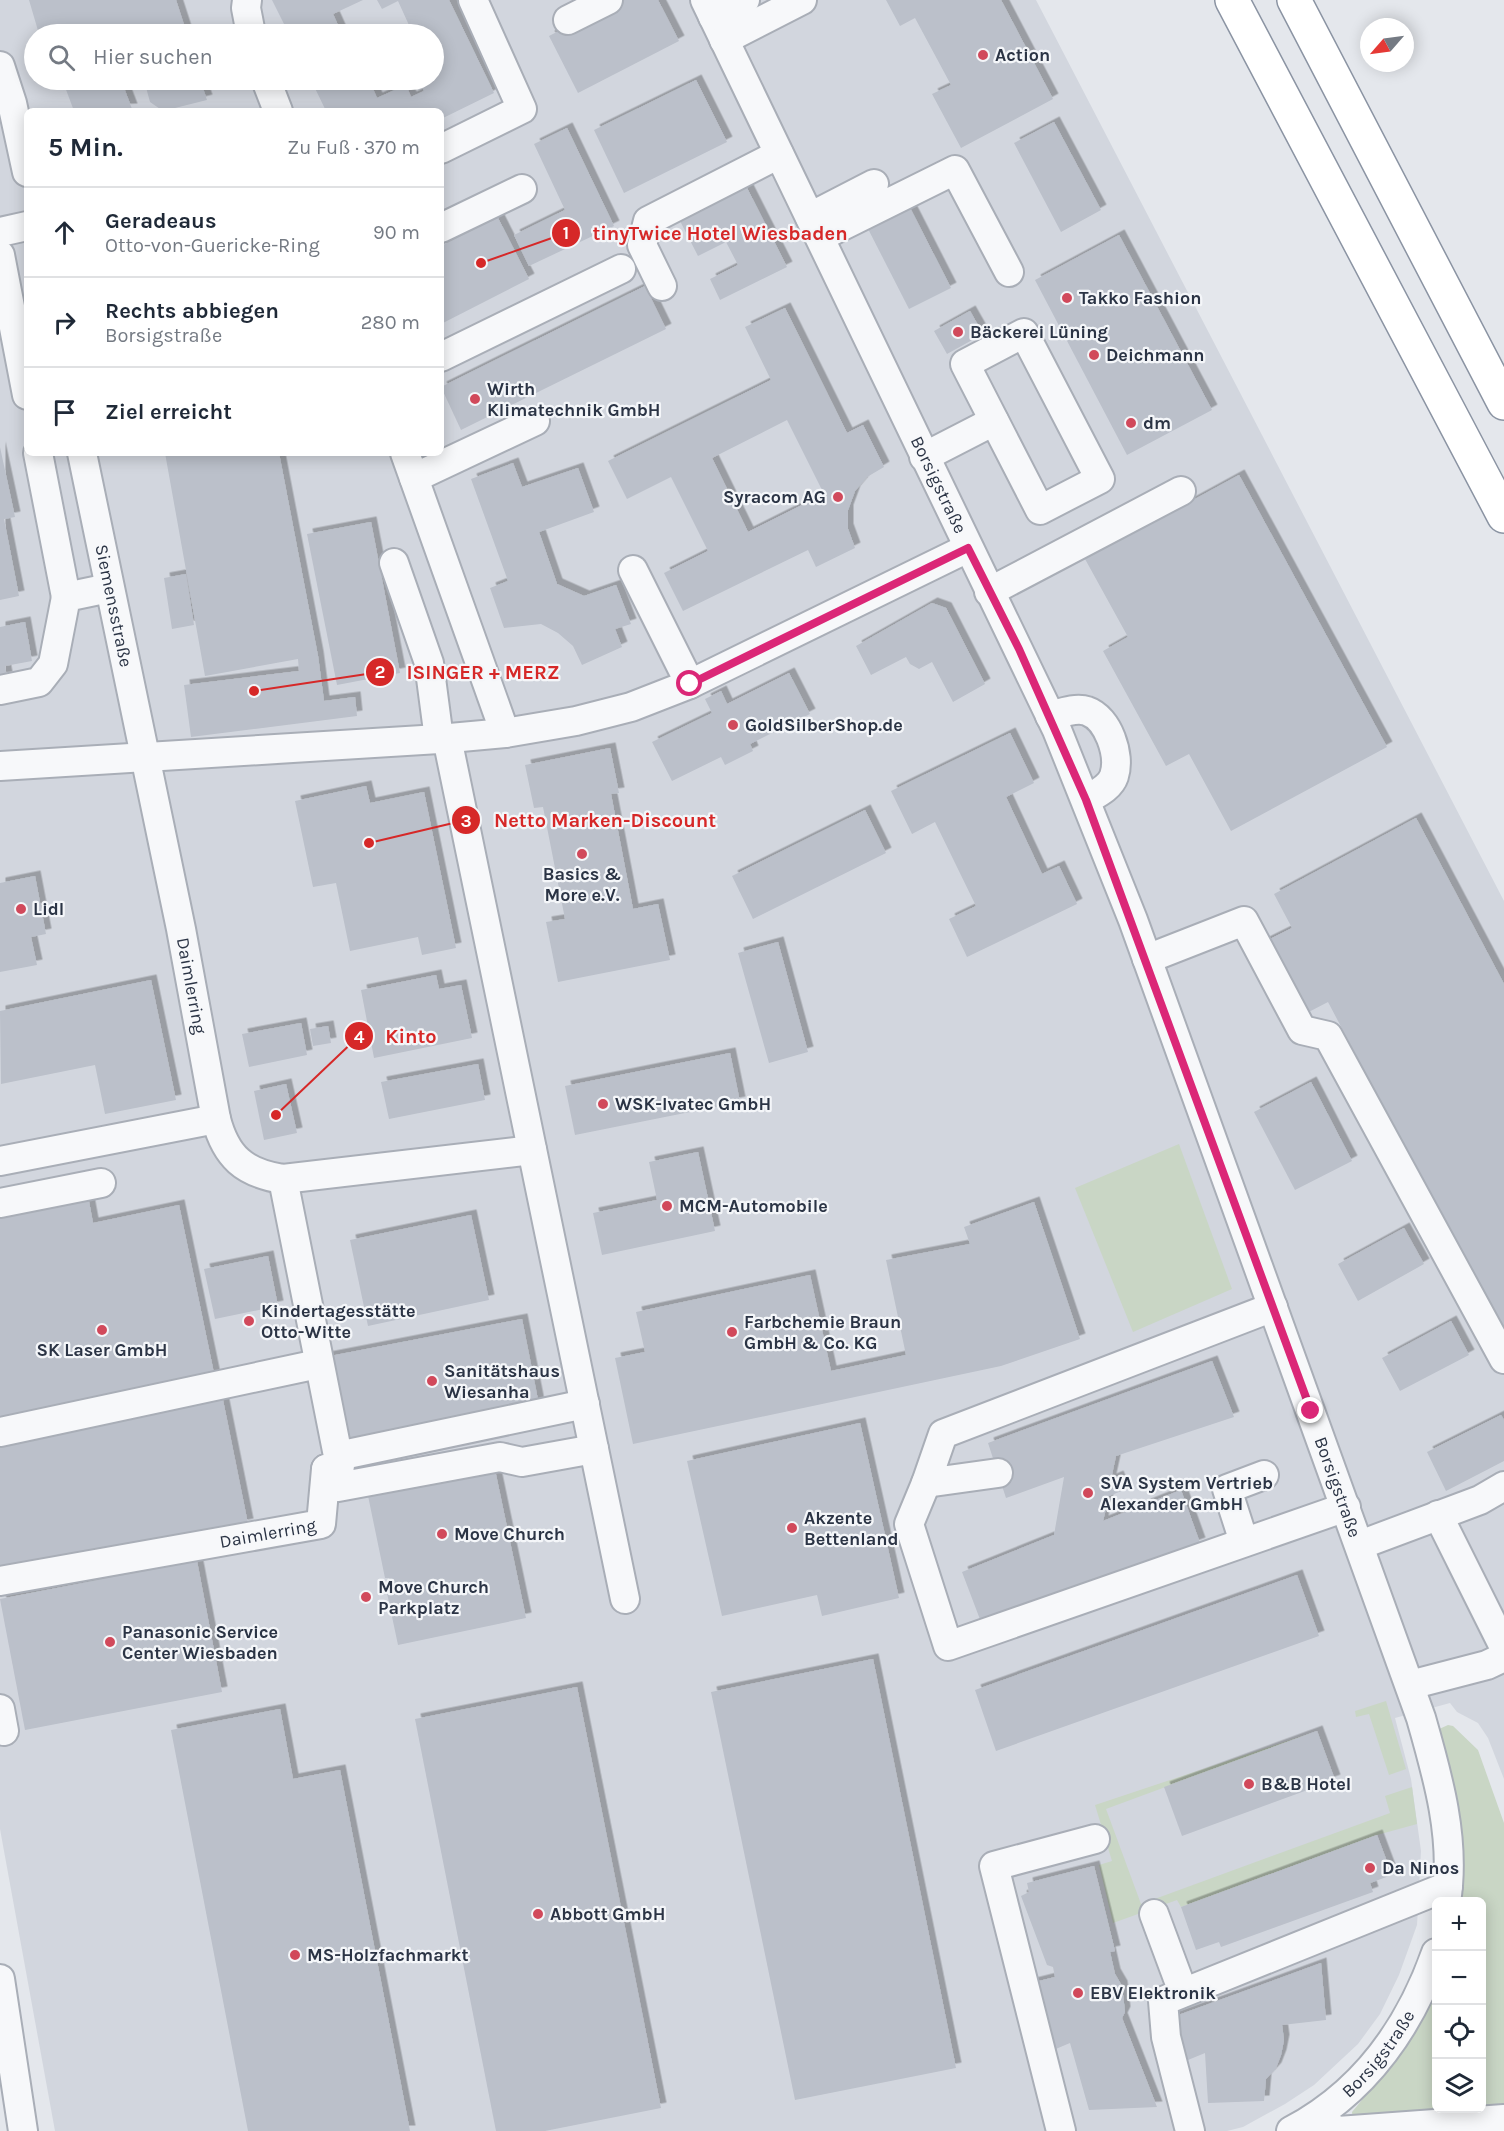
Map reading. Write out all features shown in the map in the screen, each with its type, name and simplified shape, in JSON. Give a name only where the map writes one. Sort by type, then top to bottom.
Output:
[{"type":"highway","points":[[1232,0],[1504,516]]},
{"type":"highway","points":[[1294,0],[1504,403]]},
{"type":"street","points":[[247,0],[249,24]]},
{"type":"street","points":[[444,148],[522,109],[473,0]]},
{"type":"street","points":[[568,20],[608,0]]},
{"type":"street","points":[[714,19],[745,0]]},
{"type":"street","points":[[714,19],[802,0]]},
{"type":"street","name":"Borsigstraße","points":[[714,19],[1050,716],[1086,800],[1147,959],[1410,1685],[1440,1787],[1448,1846],[1447,1894]]},
{"type":"street","points":[[0,66],[17,161]]},
{"type":"street","points":[[270,90],[277,108]]},
{"type":"street","points":[[662,286],[642,244],[648,221],[779,154]]},
{"type":"street","points":[[815,227],[955,170],[1009,272]]},
{"type":"street","points":[[815,227],[874,184]]},
{"type":"street","points":[[444,227],[522,189]]},
{"type":"street","points":[[0,232],[24,227]]},
{"type":"street","points":[[0,255],[24,379]]},
{"type":"street","points":[[444,356],[621,268]]},
{"type":"street","points":[[1024,333],[1100,479],[1040,510],[994,421],[964,364],[1024,333]]},
{"type":"street","points":[[444,453],[535,421]]},
{"type":"street","points":[[924,457],[994,421]]},
{"type":"street","points":[[0,690],[39,682],[53,664],[66,597],[39,456]]},
{"type":"street","name":"Siemensstraße","points":[[83,456],[145,758]]},
{"type":"street","points":[[436,456],[410,465],[505,733]]},
{"type":"street","points":[[989,592],[1181,491]]},
{"type":"street","points":[[0,766],[443,739],[505,733],[576,721],[631,707],[690,684],[968,548]]},
{"type":"street","points":[[394,563],[429,663],[443,739],[532,1150],[625,1599]]},
{"type":"street","points":[[633,570],[690,684]]},
{"type":"street","points":[[66,597],[109,588]]},
{"type":"street","points":[[1050,716],[1075,710],[1086,710],[1101,719],[1112,743],[1115,761],[1114,776],[1107,787],[1086,800]]},
{"type":"street","name":"Daimlerring","points":[[145,758],[216,1119],[221,1138],[231,1154],[246,1168],[264,1176],[283,1179],[532,1150]]},
{"type":"street","points":[[1147,959],[1244,921],[1302,1030],[1328,1036],[1504,1359]]},
{"type":"street","points":[[0,1161],[216,1119]]},
{"type":"street","name":"Daimlerring","points":[[0,1581],[321,1524],[332,1463],[318,1364],[283,1179]]},
{"type":"street","points":[[0,1203],[101,1183]]},
{"type":"street","points":[[1273,1306],[943,1434],[909,1524],[948,1646],[1346,1507]]},
{"type":"street","points":[[0,1432],[318,1364]]},
{"type":"street","points":[[585,1404],[332,1463],[338,1487],[500,1457],[522,1462],[594,1449]]},
{"type":"street","points":[[926,1483],[998,1473]]},
{"type":"street","points":[[1244,1542],[1227,1489],[1264,1475]]},
{"type":"street","points":[[1360,1545],[1480,1500],[1504,1486]]},
{"type":"street","points":[[1438,1515],[1504,1647]]},
{"type":"street","points":[[1410,1685],[1487,1665],[1504,1657]]},
{"type":"street","points":[[1061,2131],[994,1866],[1095,1839]]},
{"type":"street","points":[[1190,2131],[1166,2037],[1163,2001],[1447,1894]]},
{"type":"street","points":[[1154,1914],[1183,1992]]},
{"type":"street","name":"Borsigstraße","points":[[1303,2125],[1372,2068],[1404,2027],[1432,1966]]},
{"type":"street","points":[[0,1978],[23,2131]]},
{"type":"street","points":[[1303,2125],[1338,2131],[1504,2119]]},
{"type":"shaded area","points":[[0,0],[1036,0],[1504,901],[1504,1779],[1488,1738],[1478,1723],[1457,1712],[1450,1703],[1395,1718],[1411,1779],[1421,1851],[1417,1925],[1399,1975],[1380,2014],[1358,2044],[1314,2085],[1243,2127],[1227,2131],[55,2131],[0,1829]]},
{"type":"green space","points":[[1179,1144],[1232,1289],[1133,1332],[1075,1188]]},
{"type":"green space","points":[[1386,1701],[1406,1769],[1389,1775],[1369,1714],[1356,1717],[1355,1711]]},
{"type":"green space","points":[[1448,1725],[1453,1726],[1478,1750],[1504,1823],[1504,2105],[1486,2107],[1486,1897],[1456,1897],[1437,1730]]},
{"type":"green space","points":[[1317,1731],[1106,1809],[1141,1904],[1390,1813],[1385,1796],[1412,1787],[1417,1824],[1377,1835],[1181,1907],[1177,1900],[1113,1923],[1099,1865],[1112,1861],[1095,1805]]},
{"type":"green space","points":[[1432,1991],[1432,2113],[1434,2113],[1353,2122],[1352,2112],[1382,2076]]},
{"type":"building","points":[[29,0],[176,0],[184,24],[36,24]]},
{"type":"building","points":[[272,0],[363,0],[333,14],[338,24],[284,24]]},
{"type":"building","points":[[377,0],[449,0],[494,93],[444,118],[444,108],[325,108],[316,90],[373,90],[377,98],[395,90],[408,90],[411,97],[423,90],[444,90],[444,24],[408,24],[398,1],[382,9]]},
{"type":"building","points":[[619,0],[658,0],[679,41],[578,93],[549,36]]},
{"type":"building","name":"Action","points":[[886,0],[1001,0],[1053,99],[961,148],[932,94],[951,85],[915,18],[900,26]]},
{"type":"building","points":[[696,80],[727,142],[624,193],[594,130]]},
{"type":"building","points":[[66,90],[125,90],[132,108],[73,108]]},
{"type":"building","points":[[147,90],[204,90],[207,100],[175,108],[159,108],[150,102]]},
{"type":"building","points":[[1054,122],[1101,210],[1061,232],[1014,143]]},
{"type":"building","points":[[567,128],[614,226],[529,266],[514,235],[565,210],[534,144]]},
{"type":"building","points":[[745,184],[787,267],[720,300],[710,279],[738,265],[726,242],[698,256],[678,217]]},
{"type":"building","points":[[906,200],[951,288],[909,309],[864,221]]},
{"type":"building","points":[[498,218],[529,279],[444,322],[444,245]]},
{"type":"building","points":[[1119,235],[1212,410],[1127,455],[1035,280]]},
{"type":"building","points":[[645,286],[666,329],[461,430],[444,393],[444,386]]},
{"type":"building","points":[[785,308],[847,433],[863,425],[884,467],[867,477],[855,491],[848,510],[848,529],[855,548],[816,567],[808,550],[683,611],[664,573],[708,551],[671,477],[627,499],[608,461],[771,380],[745,327]],"holes":[[[787,420],[824,494],[748,532],[712,458]]]},
{"type":"building","name":"Bäckerei Lüning","points":[[970,311],[983,334],[947,354],[934,331]]},
{"type":"building","points":[[0,447],[15,517],[4,519],[19,596],[0,600]]},
{"type":"building","points":[[166,456],[280,456],[318,656],[324,701],[355,697],[357,716],[191,737],[184,685],[299,671],[298,659],[205,676]]},
{"type":"building","points":[[513,463],[522,487],[578,468],[594,512],[539,532],[557,584],[584,596],[616,585],[631,624],[615,629],[622,647],[582,665],[573,646],[558,633],[541,624],[504,628],[490,588],[508,581],[471,479]]},
{"type":"building","points":[[1239,475],[1387,747],[1231,831],[1189,754],[1166,766],[1103,651],[1128,637],[1085,559]]},
{"type":"building","points":[[371,522],[400,673],[337,685],[307,534]]},
{"type":"building","points":[[186,574],[194,625],[172,629],[164,578]]},
{"type":"building","points":[[932,603],[946,608],[985,684],[953,702],[932,662],[919,669],[910,664],[906,657],[871,675],[856,646]]},
{"type":"building","points":[[25,622],[32,661],[5,666],[7,677],[0,678],[0,627]]},
{"type":"building","points":[[789,673],[810,714],[750,744],[753,751],[725,765],[721,757],[672,781],[652,742],[712,713],[705,699],[721,691],[727,704]]},
{"type":"building","points":[[1010,733],[1034,783],[1006,797],[1042,874],[1059,866],[1077,904],[967,957],[949,919],[976,906],[935,822],[912,834],[891,791]]},
{"type":"building","points":[[610,748],[619,793],[611,794],[633,909],[658,904],[670,960],[558,982],[546,922],[565,919],[543,807],[534,808],[525,765]]},
{"type":"building","points":[[366,786],[370,803],[424,792],[456,948],[422,955],[418,937],[350,951],[336,883],[313,887],[295,801]]},
{"type":"building","points":[[865,810],[886,853],[753,919],[732,876]]},
{"type":"building","points":[[1416,818],[1504,984],[1504,1335],[1328,1002],[1301,1016],[1262,943],[1292,928],[1274,894]]},
{"type":"building","name":"Lidl","points":[[35,876],[46,934],[31,937],[37,965],[0,972],[0,883]]},
{"type":"building","points":[[778,942],[808,1052],[769,1063],[738,953]]},
{"type":"building","points":[[436,975],[439,989],[461,985],[472,1038],[374,1058],[361,990]]},
{"type":"building","points":[[151,980],[176,1100],[105,1114],[95,1065],[1,1084],[0,1011]]},
{"type":"building","points":[[301,1023],[307,1055],[249,1067],[242,1034]]},
{"type":"building","points":[[328,1026],[331,1043],[313,1046],[310,1029]]},
{"type":"building","points":[[730,1053],[740,1102],[575,1135],[565,1086]]},
{"type":"building","points":[[478,1064],[485,1100],[389,1119],[381,1082]]},
{"type":"building","points":[[1311,1082],[1352,1161],[1295,1190],[1254,1112]]},
{"type":"building","points":[[286,1084],[297,1133],[264,1140],[254,1091]]},
{"type":"building","name":"MCM-Automobile","points":[[698,1152],[715,1231],[602,1255],[593,1213],[657,1200],[649,1162]]},
{"type":"building","name":"SK Laser GmbH","points":[[88,1196],[93,1223],[179,1205],[215,1378],[0,1422],[0,1214]]},
{"type":"building","name":"Farbchemie Braun GmbH & Co. KG","points":[[1034,1202],[1080,1339],[1001,1366],[633,1444],[615,1358],[645,1352],[636,1312],[810,1275],[831,1371],[906,1355],[886,1260],[970,1244],[964,1227]]},
{"type":"building","points":[[471,1215],[489,1300],[368,1326],[350,1240]]},
{"type":"building","points":[[1404,1228],[1424,1264],[1358,1301],[1338,1264]]},
{"type":"building","points":[[268,1256],[278,1306],[215,1319],[204,1269]]},
{"type":"building","name":"Sanitätshaus Wiesanha","points":[[522,1319],[539,1405],[341,1443],[325,1357]]},
{"type":"building","points":[[1451,1321],[1469,1355],[1400,1391],[1382,1358]]},
{"type":"building","name":"SVA System Vertrieb Alexander GmbH","points":[[1212,1361],[1234,1417],[1116,1456],[1111,1479],[1118,1476],[1124,1490],[1109,1496],[1103,1521],[1181,1490],[1200,1543],[981,1622],[962,1572],[1054,1535],[1064,1477],[1006,1498],[988,1443]]},
{"type":"building","points":[[223,1400],[248,1524],[0,1573],[0,1444]]},
{"type":"building","points":[[1501,1415],[1504,1420],[1504,1461],[1446,1491],[1427,1452]]},
{"type":"building","name":"Akzente Bettenland","points":[[860,1423],[899,1598],[822,1616],[817,1595],[722,1616],[687,1461]]},
{"type":"building","name":"Move Church","points":[[494,1465],[526,1618],[398,1645],[387,1593],[392,1592],[389,1578],[385,1578],[367,1491]]},
{"type":"building","name":"Panasonic Service Center Wiesbaden","points":[[197,1561],[222,1692],[25,1730],[0,1599]]},
{"type":"building","points":[[1297,1575],[1319,1636],[996,1751],[975,1690]]},
{"type":"building","points":[[873,1659],[956,2068],[795,2100],[711,1692]]},
{"type":"building","name":"Abbott GmbH","points":[[577,1687],[661,2108],[545,2131],[496,2131],[415,1719]]},
{"type":"building","name":"MS-Holzfachmarkt","points":[[280,1709],[293,1779],[340,1770],[410,2131],[248,2131],[171,1730]]},
{"type":"building","name":"B&B Hotel","points":[[1317,1731],[1335,1780],[1182,1836],[1164,1787]]},
{"type":"building","points":[[1377,1835],[1392,1875],[1370,1883],[1373,1892],[1221,1947],[1219,1942],[1196,1950],[1181,1907]]},
{"type":"building","name":"EBV Elektronik","points":[[1094,1866],[1115,1951],[1110,1952],[1115,1974],[1122,1986],[1125,2012],[1122,2018],[1157,2107],[1089,2110],[1070,2043],[1051,2051],[1031,1983],[1055,1977],[1053,1967],[1047,1965],[1021,1896],[1029,1892],[1027,1883]]},
{"type":"building","points":[[1321,1963],[1326,2020],[1282,2025],[1284,2040],[1281,2055],[1276,2068],[1266,2079],[1264,2101],[1208,2103],[1205,2053],[1188,2060],[1173,2017]]},
{"type":"place","name":"Action","points":[[983,55]]},
{"type":"place","name":"tinyTwice Hotel Wiesbaden","points":[[481,263]]},
{"type":"place","name":"Takko Fashion","points":[[1067,298]]},
{"type":"place","name":"Bäckerei Lüning","points":[[958,332]]},
{"type":"place","name":"Deichmann","points":[[1094,355]]},
{"type":"place","name":"Wirth Klimatechnik GmbH","points":[[475,399]]},
{"type":"place","name":"dm","points":[[1131,423]]},
{"type":"place","name":"Syracom AG","points":[[838,497]]},
{"type":"place","name":"ISINGER + MERZ","points":[[254,691]]},
{"type":"place","name":"GoldSilberShop.de","points":[[733,725]]},
{"type":"place","name":"Netto Marken-Discount","points":[[369,843]]},
{"type":"place","name":"Basics & More e.V.","points":[[582,854]]},
{"type":"place","name":"Lidl","points":[[21,909]]},
{"type":"place","name":"WSK-Ivatec GmbH","points":[[603,1104]]},
{"type":"place","name":"Kinto","points":[[276,1115]]},
{"type":"place","name":"MCM-Automobile","points":[[667,1206]]},
{"type":"place","name":"Kindertagesstätte Otto-Witte","points":[[249,1321]]},
{"type":"place","name":"SK Laser GmbH","points":[[102,1330]]},
{"type":"place","name":"Farbchemie Braun GmbH & Co. KG","points":[[732,1332]]},
{"type":"place","name":"Sanitätshaus Wiesanha","points":[[432,1381]]},
{"type":"place","name":"SVA System Vertrieb Alexander GmbH","points":[[1088,1493]]},
{"type":"place","name":"Akzente Bettenland","points":[[792,1528]]},
{"type":"place","name":"Move Church","points":[[442,1534]]},
{"type":"place","name":"Move Church Parkplatz","points":[[366,1597]]},
{"type":"place","name":"Panasonic Service Center Wiesbaden","points":[[110,1642]]},
{"type":"place","name":"B&B Hotel","points":[[1249,1784]]},
{"type":"place","name":"Da Ninos","points":[[1370,1868]]},
{"type":"place","name":"Abbott GmbH","points":[[538,1914]]},
{"type":"place","name":"MS-Holzfachmarkt","points":[[295,1955]]},
{"type":"place","name":"EBV Elektronik","points":[[1078,1993]]},
{"type":"route","points":[[690,684],[968,548],[1057,730],[1086,800],[1133,920],[1311,1411]]}]
